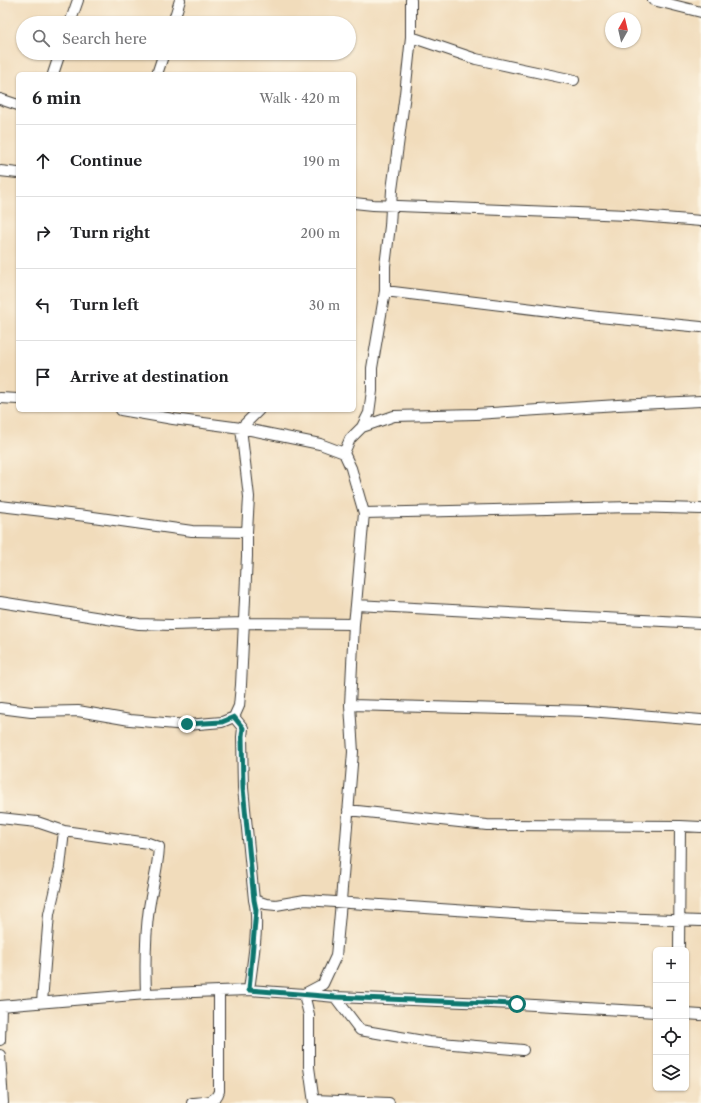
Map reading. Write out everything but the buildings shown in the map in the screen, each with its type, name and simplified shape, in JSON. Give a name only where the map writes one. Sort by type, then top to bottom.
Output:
[{"type":"street","points":[[72,16],[78,0]]},
{"type":"street","points":[[175,16],[180,0]]},
{"type":"street","points":[[344,453],[350,439],[362,427],[369,413],[372,391],[372,368],[385,292],[385,266],[391,205],[406,94],[411,37],[411,0]]},
{"type":"street","points":[[653,0],[701,12]]},
{"type":"street","points":[[411,37],[476,59],[574,80]]},
{"type":"street","points":[[53,72],[57,60]]},
{"type":"street","points":[[158,72],[162,60]]},
{"type":"street","points":[[0,99],[16,104]]},
{"type":"street","points":[[0,171],[16,173]]},
{"type":"street","points":[[356,203],[627,215],[701,221]]},
{"type":"street","points":[[385,292],[701,327]]},
{"type":"street","points":[[0,398],[16,399]]},
{"type":"street","points":[[362,427],[394,416],[476,414],[701,401]]},
{"type":"street","points":[[133,412],[241,428],[320,444],[344,453],[351,468],[364,513],[354,624],[350,705],[353,752],[341,903],[336,956],[323,984],[304,994]]},
{"type":"street","points":[[241,428],[258,412]]},
{"type":"street","points":[[0,708],[31,712],[78,711],[130,720],[187,724],[222,722],[234,717],[239,706],[241,685],[249,497],[241,428]]},
{"type":"street","points":[[0,506],[192,531],[247,532]]},
{"type":"street","points":[[364,513],[632,507],[701,509]]},
{"type":"street","points":[[0,602],[139,624],[354,624]]},
{"type":"street","points":[[356,605],[701,623]]},
{"type":"street","points":[[350,705],[589,711],[701,720]]},
{"type":"street","points":[[234,717],[243,728],[243,788],[256,910],[249,990]]},
{"type":"street","points":[[348,810],[487,825],[701,827]]},
{"type":"street","points":[[0,818],[37,822],[64,830],[140,842],[159,847],[149,908],[145,958],[146,994]]},
{"type":"street","points":[[679,947],[680,826]]},
{"type":"street","points":[[42,1002],[48,914],[60,867],[64,830]]},
{"type":"street","points":[[254,900],[266,904],[276,905],[305,900],[529,915],[701,921]]},
{"type":"street","points":[[192,1103],[214,1101],[218,1097],[219,990]]},
{"type":"street","points":[[0,1040],[0,1006],[146,994],[219,990],[249,990],[335,997],[517,1004],[653,1012]]},
{"type":"street","points":[[304,994],[309,1015],[309,1067],[314,1101],[389,1103]]},
{"type":"street","points":[[335,997],[360,1030],[429,1042],[523,1050]]},
{"type":"street","points":[[689,1014],[701,1015]]},
{"type":"street","points":[[0,1055],[3,1103]]},
{"type":"route","points":[[187,724],[222,722],[234,717],[243,728],[243,788],[256,910],[249,990],[335,997],[517,1004]]}]
